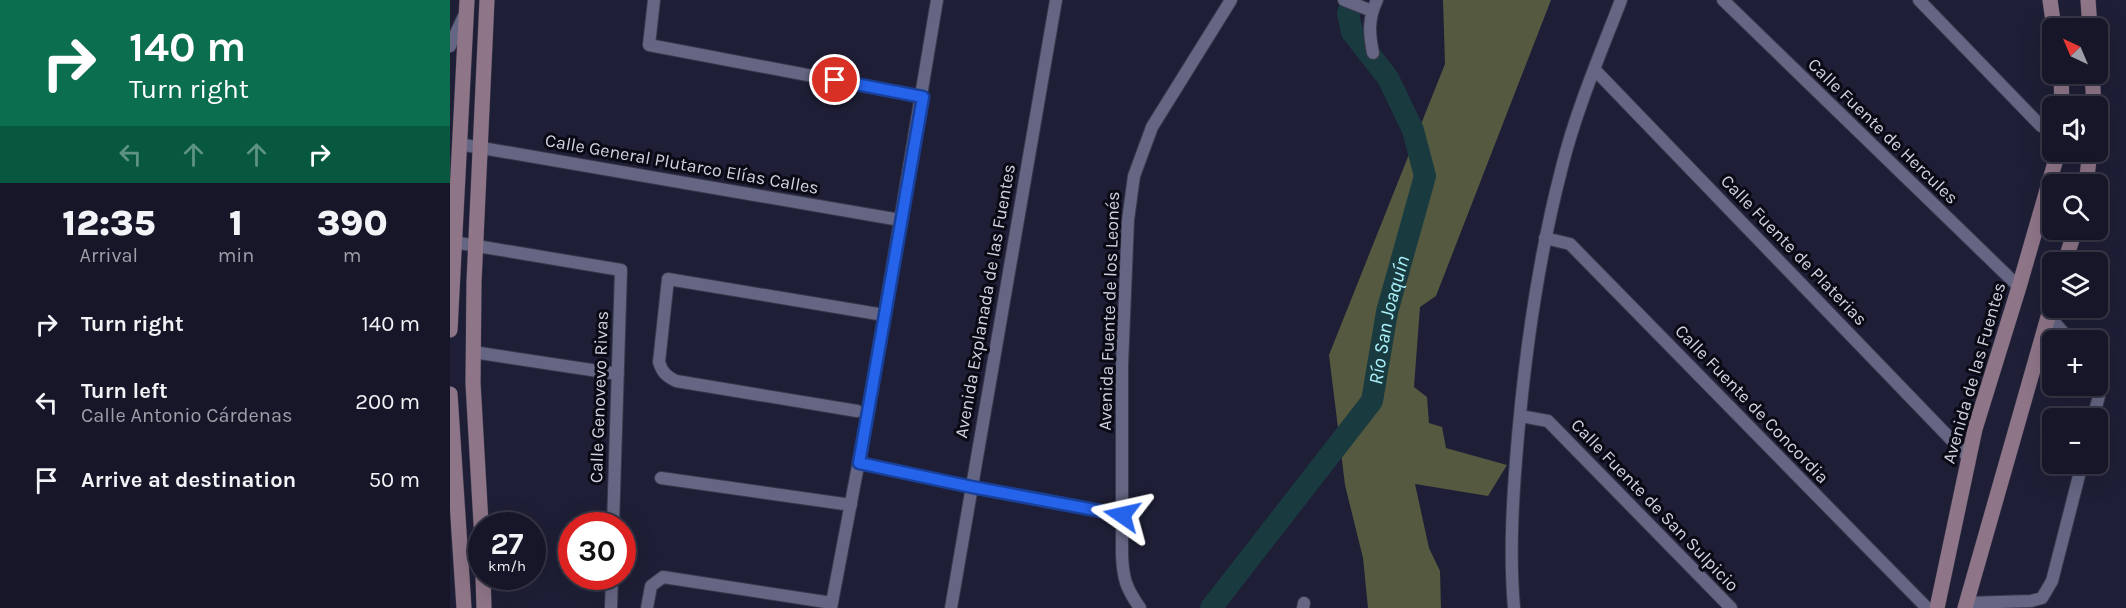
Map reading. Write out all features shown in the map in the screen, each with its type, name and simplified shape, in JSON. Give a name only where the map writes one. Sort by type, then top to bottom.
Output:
[{"type":"main road","points":[[480,512],[472,383],[488,0]]},
{"type":"main road","points":[[2050,0],[2053,18]]},
{"type":"main road","points":[[2088,0],[2089,18]]},
{"type":"main road","points":[[450,330],[467,6]]},
{"type":"main road","name":"Avenida de las Fuentes","points":[[1934,607],[1975,429],[2055,162]]},
{"type":"main road","points":[[1934,607],[1962,606],[2047,318]]},
{"type":"main road","points":[[450,394],[464,608]]},
{"type":"main road","points":[[458,528],[468,527]]},
{"type":"main road","points":[[483,590],[484,608]]},
{"type":"street","points":[[654,0],[649,45],[923,97]]},
{"type":"street","points":[[647,608],[648,592],[651,586],[663,577],[832,605],[859,463],[938,0]]},
{"type":"street","name":"Avenida Explanada de las Fuentes","points":[[951,608],[1056,0]]},
{"type":"street","name":"Avenida Fuente de los Leonés","points":[[1140,608],[1128,590],[1123,577],[1122,515],[1122,366],[1128,220],[1134,176],[1152,127],[1231,0]]},
{"type":"street","points":[[1526,608],[1514,605],[1512,511],[1528,338],[1545,238],[1562,164],[1594,69],[1621,0]]},
{"type":"street","name":"Calle Fuente de Hercules","points":[[1723,0],[2019,287]]},
{"type":"street","points":[[1918,0],[2042,126]]},
{"type":"street","points":[[1349,2],[1375,6],[1368,32],[1373,53]]},
{"type":"street","points":[[450,46],[467,6]]},
{"type":"street","name":"Calle Fuente de Platerias","points":[[1594,69],[1968,457]]},
{"type":"street","name":"Calle General Plutarco Elías Calles","points":[[459,144],[900,220]]},
{"type":"street","name":"Calle Fuente de Concordia","points":[[1545,238],[1570,244],[1934,607]]},
{"type":"street","points":[[453,242],[476,245]]},
{"type":"street","name":"Calle Genovevo Rivas","points":[[476,245],[621,270],[613,512]]},
{"type":"street","points":[[857,411],[669,378],[662,372],[659,362],[668,279],[884,315]]},
{"type":"street","points":[[473,352],[618,374]]},
{"type":"street","name":"Calle Fuente de San Sulpicio","points":[[1520,416],[1548,421],[1731,608]]},
{"type":"street","points":[[859,463],[1122,515]]},
{"type":"street","points":[[1962,606],[2031,601],[2042,598],[2052,581],[2079,474]]},
{"type":"street","points":[[661,478],[851,506]]},
{"type":"street","points":[[611,608],[612,590]]},
{"type":"green space","points":[[1443,0],[1551,0],[1436,296],[1420,307],[1414,387],[1427,397],[1429,423],[1442,427],[1446,448],[1507,465],[1488,496],[1415,484],[1429,548],[1440,571],[1441,608],[1368,608],[1363,558],[1345,485],[1329,355],[1445,64]]},
{"type":"waterway","name":"Río San Joaquín","points":[[1211,608],[1372,401],[1387,312],[1425,176],[1413,130],[1388,78],[1352,32],[1348,13],[1353,0]]},
{"type":"route","points":[[835,80],[923,97],[859,463],[1122,515]]}]
